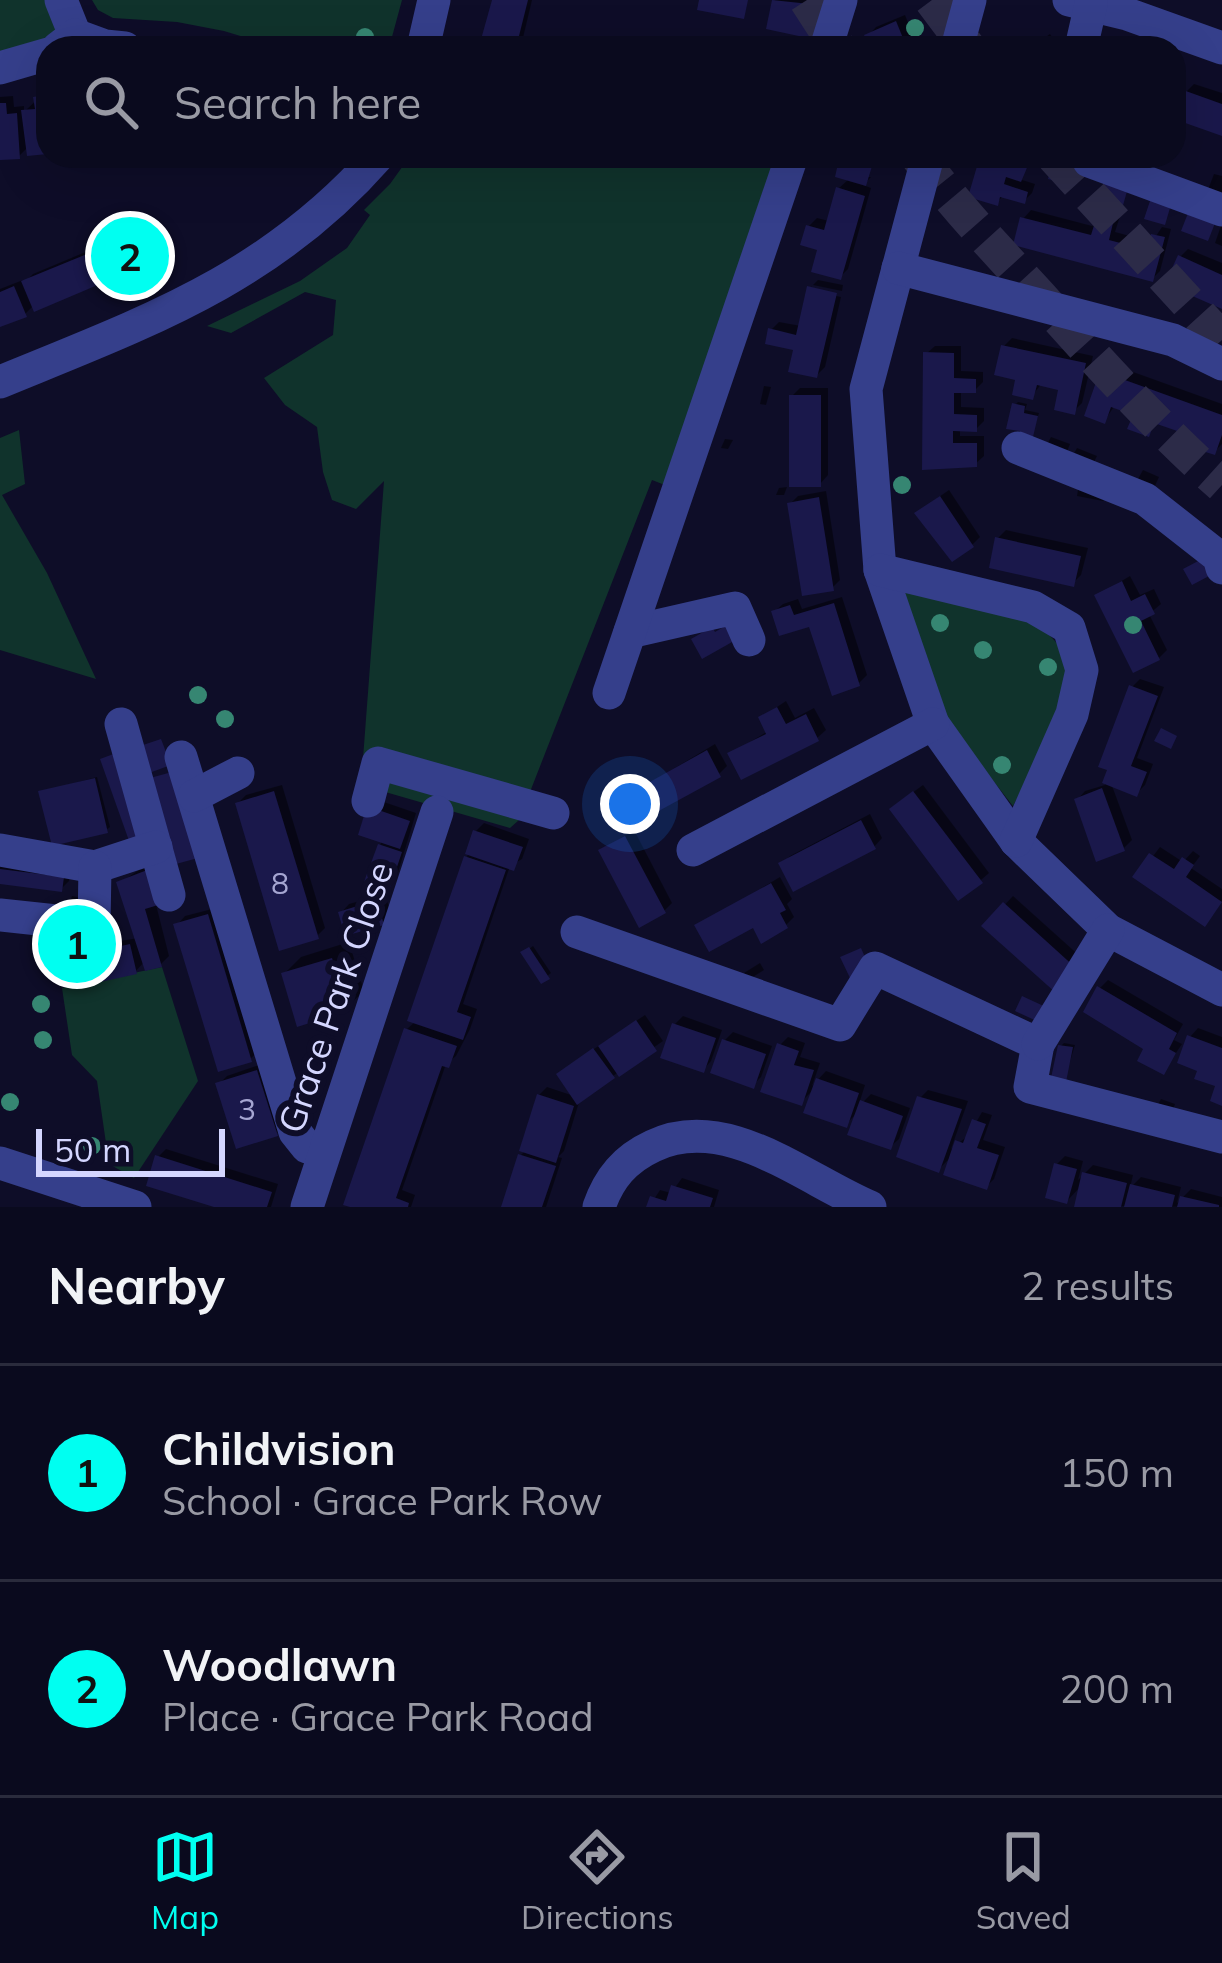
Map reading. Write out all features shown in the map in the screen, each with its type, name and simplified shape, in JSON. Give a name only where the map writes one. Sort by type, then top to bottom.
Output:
[{"type":"street","points":[[60,36],[61,0]]},
{"type":"street","points":[[425,36],[434,0]]},
{"type":"street","points":[[830,36],[841,0]]},
{"type":"street","points":[[960,36],[970,0]]},
{"type":"street","points":[[1081,36],[1080,2],[1128,7],[1222,48]]},
{"type":"street","points":[[0,68],[36,55]]},
{"type":"street","points":[[0,382],[141,325],[225,283],[306,226],[367,168]]},
{"type":"street","points":[[609,693],[788,168]]},
{"type":"street","points":[[925,168],[866,389],[880,570],[933,724],[1016,841],[1108,931],[1222,990]]},
{"type":"street","points":[[1108,168],[1222,211]]},
{"type":"street","points":[[898,268],[1173,340],[1222,364]]},
{"type":"street","points":[[1018,448],[1145,499],[1219,557],[1222,568]]},
{"type":"street","points":[[880,570],[1033,608],[1069,628],[1082,670],[1072,714],[1016,841]]},
{"type":"street","points":[[630,632],[736,608],[749,640]]},
{"type":"street","points":[[121,724],[169,896]]},
{"type":"street","points":[[693,850],[933,724]]},
{"type":"street","points":[[182,757],[295,1132],[307,1147],[324,1152]]},
{"type":"street","points":[[368,801],[378,763],[553,813]]},
{"type":"street","points":[[194,796],[238,773]]},
{"type":"street","name":"Grace Park Close","points":[[307,1207],[437,812]]},
{"type":"street","points":[[0,850],[95,867],[156,847]]},
{"type":"street","points":[[0,915],[94,926],[95,867]]},
{"type":"street","points":[[1108,931],[1038,1044],[1030,1087],[1222,1137]]},
{"type":"street","points":[[577,932],[840,1025],[875,968],[1038,1044]]},
{"type":"street","points":[[599,1207],[607,1185],[630,1157],[692,1134],[733,1140],[870,1207]]},
{"type":"street","points":[[0,1163],[118,1204]]},
{"type":"green space","points":[[0,0],[47,0],[56,29],[53,36],[36,36],[36,43],[0,56]]},
{"type":"green space","points":[[92,0],[402,0],[392,36],[240,36],[177,22],[113,18],[98,10]]},
{"type":"green space","points":[[401,168],[782,168],[670,487],[652,480],[519,820],[510,828],[361,785],[384,481],[356,509],[332,500],[317,427],[285,405],[264,378],[333,335],[336,300],[305,292],[231,333],[207,326],[300,281],[347,248],[370,215],[364,210]]},
{"type":"green space","points":[[19,430],[25,484],[2,495],[47,573],[96,679],[0,650],[0,438]]},
{"type":"green space","points":[[897,586],[999,608],[1045,632],[1061,649],[1068,670],[1063,702],[1013,806],[951,727]]},
{"type":"green space","points":[[162,967],[198,1081],[134,1178],[109,1164],[97,1081],[72,1055],[62,988]]},
{"type":"building","points":[[492,0],[528,0],[519,36],[482,36]]},
{"type":"building","points":[[699,0],[748,0],[744,19],[697,10]]},
{"type":"building","points":[[772,0],[829,6],[823,36],[766,29]]},
{"type":"building","points":[[896,21],[902,36],[864,36]]},
{"type":"building","points":[[1186,91],[1222,104],[1222,136],[1186,123]]},
{"type":"building","points":[[36,97],[36,155],[27,156],[21,110],[35,109]]},
{"type":"building","points":[[0,103],[6,103],[7,114],[17,113],[20,159],[0,160]]},
{"type":"building","points":[[837,168],[871,168],[866,186],[835,177]]},
{"type":"building","points":[[976,168],[1027,168],[1021,182],[1006,177],[1004,184],[1028,192],[1025,204],[1000,197],[998,206],[968,197]]},
{"type":"building","points":[[1051,168],[1071,168],[1076,179],[1075,186],[1048,179]]},
{"type":"building","points":[[1106,177],[1129,184],[1122,209],[1099,202]]},
{"type":"building","points":[[836,187],[865,196],[841,280],[811,272],[817,250],[800,245],[806,225],[824,230]]},
{"type":"building","points":[[1152,195],[1172,201],[1165,225],[1144,219]]},
{"type":"building","points":[[1190,208],[1217,218],[1208,241],[1181,231]]},
{"type":"building","points":[[1020,217],[1091,235],[1096,219],[1113,223],[1109,240],[1147,250],[1151,234],[1165,237],[1153,282],[1013,245]]},
{"type":"building","points":[[143,228],[161,255],[118,284],[100,256]]},
{"type":"building","points":[[87,254],[100,284],[34,312],[21,281]]},
{"type":"building","points":[[1178,255],[1222,275],[1222,309],[1165,284]]},
{"type":"building","points":[[14,286],[27,317],[0,327],[0,292]]},
{"type":"building","points":[[807,286],[837,293],[817,378],[788,372],[793,350],[765,344],[768,328],[796,335]]},
{"type":"building","points":[[1001,345],[1086,363],[1075,415],[1054,410],[1058,390],[1037,385],[1033,400],[1012,395],[1015,380],[994,375]]},
{"type":"building","points":[[923,352],[954,353],[954,378],[976,379],[976,393],[954,393],[954,414],[977,415],[977,432],[953,431],[953,443],[977,443],[977,467],[922,470]]},
{"type":"building","points":[[1100,371],[1222,415],[1215,455],[1193,448],[1189,459],[1176,454],[1183,433],[1154,423],[1149,437],[1127,429],[1133,415],[1111,407],[1105,424],[1084,416]]},
{"type":"building","points":[[789,395],[821,395],[821,487],[789,487]]},
{"type":"building","points":[[1012,403],[1038,416],[1032,441],[1018,438],[1020,431],[1006,429]]},
{"type":"building","points":[[940,496],[974,547],[952,562],[914,513]]},
{"type":"building","points":[[819,497],[834,591],[802,596],[787,503]]},
{"type":"building","points":[[995,537],[1081,556],[1074,587],[989,568]]},
{"type":"building","points":[[1202,559],[1211,575],[1192,585],[1183,569]]},
{"type":"building","points":[[1122,581],[1131,601],[1145,594],[1155,614],[1141,621],[1160,660],[1133,673],[1094,595]]},
{"type":"building","points":[[834,603],[860,686],[832,696],[809,627],[779,636],[771,611],[790,605],[794,615]]},
{"type":"building","points":[[732,622],[741,637],[702,659],[691,639]]},
{"type":"building","points":[[1129,685],[1158,696],[1131,766],[1147,772],[1137,797],[1102,783],[1107,770],[1098,767]]},
{"type":"building","points":[[777,707],[786,724],[806,714],[819,741],[741,780],[727,753],[766,734],[758,717]]},
{"type":"building","points":[[1161,728],[1177,736],[1171,749],[1154,741]]},
{"type":"building","points":[[161,739],[171,765],[149,773],[140,746]]},
{"type":"building","points":[[707,750],[721,777],[644,819],[630,793]]},
{"type":"building","points":[[119,752],[151,845],[133,852],[100,759]]},
{"type":"building","points":[[172,772],[198,858],[176,864],[150,778]]},
{"type":"building","points":[[95,778],[108,833],[52,846],[38,791]]},
{"type":"building","points":[[1102,788],[1125,851],[1096,862],[1074,799]]},
{"type":"building","points":[[274,791],[319,939],[279,951],[235,803]]},
{"type":"building","points":[[913,791],[983,883],[958,901],[889,809]]},
{"type":"building","points":[[367,806],[410,821],[400,849],[358,835]]},
{"type":"building","points":[[861,820],[876,849],[793,892],[778,863]]},
{"type":"building","points":[[473,830],[523,847],[514,871],[465,854]]},
{"type":"building","points":[[625,836],[666,913],[639,928],[598,850]]},
{"type":"building","points":[[378,844],[402,852],[389,891],[364,882]]},
{"type":"building","points":[[1149,853],[1174,869],[1182,857],[1194,865],[1186,877],[1222,902],[1205,927],[1132,877]]},
{"type":"building","points":[[464,856],[506,870],[457,1012],[471,1017],[463,1040],[407,1021]]},
{"type":"building","points":[[155,867],[165,903],[145,909],[162,967],[145,971],[116,882]]},
{"type":"building","points":[[0,869],[64,877],[62,892],[0,884]]},
{"type":"building","points":[[771,883],[786,910],[780,913],[788,928],[761,944],[753,928],[709,952],[694,925]]},
{"type":"building","points":[[377,900],[384,925],[345,936],[338,912]]},
{"type":"building","points":[[1003,902],[1077,969],[1056,993],[981,926]]},
{"type":"building","points":[[208,914],[252,1062],[218,1072],[173,924]]},
{"type":"building","points":[[82,940],[105,941],[107,949],[130,944],[137,974],[91,984]]},
{"type":"building","points":[[529,947],[550,979],[541,984],[520,952]]},
{"type":"building","points":[[861,948],[870,969],[850,978],[840,957]]},
{"type":"building","points":[[332,958],[348,1011],[297,1027],[281,973]]},
{"type":"building","points":[[1097,986],[1177,1033],[1169,1049],[1176,1053],[1164,1075],[1137,1061],[1143,1049],[1083,1012]]},
{"type":"building","points":[[1022,996],[1048,1008],[1041,1023],[1015,1011]]},
{"type":"building","points":[[636,1020],[657,1051],[619,1077],[598,1046]]},
{"type":"building","points":[[672,1023],[716,1038],[704,1073],[660,1058]]},
{"type":"building","points":[[404,1028],[457,1046],[449,1068],[442,1066],[396,1198],[409,1203],[408,1207],[343,1205]]},
{"type":"building","points":[[1187,1035],[1222,1048],[1222,1106],[1210,1101],[1215,1086],[1194,1079],[1197,1071],[1177,1063]]},
{"type":"building","points":[[722,1039],[766,1054],[754,1089],[710,1073]]},
{"type":"building","points":[[777,1043],[799,1051],[794,1065],[814,1070],[802,1106],[760,1092]]},
{"type":"building","points":[[1058,1045],[1073,1047],[1066,1082],[1051,1078]]},
{"type":"building","points":[[593,1048],[615,1078],[577,1105],[556,1074]]},
{"type":"building","points":[[257,1070],[278,1136],[236,1149],[215,1083]]},
{"type":"building","points":[[816,1078],[859,1093],[847,1128],[803,1113]]},
{"type":"building","points":[[537,1094],[574,1106],[556,1163],[519,1151]]},
{"type":"building","points":[[917,1096],[962,1109],[939,1173],[896,1157]]},
{"type":"building","points":[[860,1100],[903,1116],[891,1150],[847,1135]]},
{"type":"building","points":[[972,1119],[986,1124],[977,1148],[999,1155],[987,1190],[943,1175],[955,1140],[963,1143]]},
{"type":"building","points":[[518,1154],[556,1166],[542,1207],[501,1207]]},
{"type":"building","points":[[155,1155],[272,1192],[267,1207],[214,1207],[146,1186]]},
{"type":"building","points":[[1054,1163],[1077,1169],[1067,1204],[1045,1198]]},
{"type":"building","points":[[1082,1172],[1127,1183],[1121,1207],[1074,1207]]},
{"type":"building","points":[[1130,1184],[1175,1195],[1172,1207],[1124,1207]]},
{"type":"building","points":[[671,1185],[713,1198],[710,1207],[646,1207],[650,1196],[666,1201]]},
{"type":"building","points":[[1180,1196],[1219,1205],[1219,1207],[1177,1207]]},
{"type":"tunnel","points":[[807,0],[830,36]]},
{"type":"tunnel","points":[[932,0],[959,36]]},
{"type":"tunnel","points":[[927,168],[1106,370],[1222,485]]},
{"type":"tunnel","points":[[1065,168],[1222,340]]},
{"type":"place","name":"Woodlawn","points":[[130,256]]},
{"type":"place","name":"Childvision","points":[[77,944]]}]
